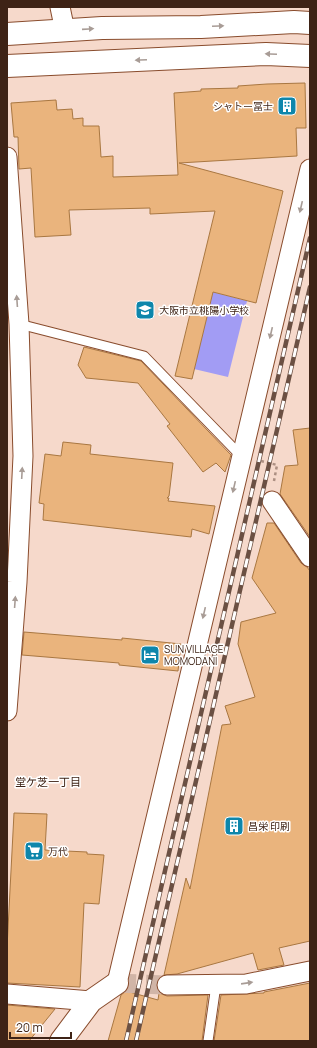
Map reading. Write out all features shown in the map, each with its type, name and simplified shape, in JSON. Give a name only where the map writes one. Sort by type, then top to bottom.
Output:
[{"type":"street","points":[[60,7],[65,31]]},
{"type":"street","points":[[7,34],[102,28],[202,27],[294,22],[310,23]]},
{"type":"street","points":[[7,66],[266,54],[310,56]]},
{"type":"street","points":[[7,157],[19,324],[22,456],[12,582],[7,711]]},
{"type":"street","points":[[61,1041],[91,1001],[117,983],[310,169]]},
{"type":"street","points":[[272,501],[310,557]]},
{"type":"street","points":[[167,985],[246,984],[310,971]]},
{"type":"street","points":[[7,994],[91,1001]]},
{"type":"lane","points":[[19,324],[144,356],[242,457]]},
{"type":"lane","points":[[208,1041],[216,985]]},
{"type":"path","points":[[242,457],[277,465],[270,498],[272,501]]},
{"type":"shaded area","points":[[213,292],[247,301],[228,377],[194,369]]},
{"type":"building","points":[[305,83],[306,128],[296,128],[297,156],[179,163],[283,191],[256,303],[213,292],[192,379],[175,376],[215,211],[150,214],[150,208],[69,210],[71,235],[35,237],[31,168],[19,169],[18,137],[14,137],[11,103],[56,100],[57,110],[72,109],[73,119],[83,118],[83,126],[99,126],[101,157],[113,156],[113,177],[178,175],[174,93],[201,91],[201,89],[238,88],[238,86]]},
{"type":"building","points":[[84,347],[141,361],[231,455],[225,472],[216,463],[203,472],[167,426],[170,424],[138,383],[86,378],[78,365]]},
{"type":"building","points":[[310,428],[310,537],[280,494],[285,466],[298,465],[293,430]]},
{"type":"building","points":[[63,442],[91,445],[90,454],[173,463],[169,496],[167,498],[169,498],[168,501],[215,506],[209,534],[192,529],[191,537],[43,520],[44,504],[39,503],[45,454],[61,456]]},
{"type":"building","points":[[267,523],[274,523],[301,563],[310,571],[310,941],[279,948],[284,965],[258,970],[253,953],[177,974],[164,975],[186,878],[190,889],[222,725],[231,724],[225,706],[255,697],[238,644],[241,622],[276,613],[252,578]]},
{"type":"building","points":[[24,632],[122,640],[122,638],[181,644],[178,671],[119,665],[119,663],[22,655]]},
{"type":"building","points":[[14,813],[47,814],[45,850],[87,852],[87,854],[104,855],[99,904],[84,903],[80,987],[7,983],[7,948]]},
{"type":"building","points":[[310,983],[310,1041],[214,1041],[221,995],[264,993]]},
{"type":"building","points":[[126,991],[158,1000],[159,993],[167,996],[208,995],[202,1041],[108,1041],[121,995]]},
{"type":"building","points":[[7,1005],[55,1009],[29,1041],[7,1041]]},
{"type":"tunnel","points":[[117,983],[167,985]]},
{"type":"railway","points":[[126,1041],[310,238]]},
{"type":"railway","points":[[136,1041],[310,287]]},
{"type":"place","name":"シャトー冨士","points":[[287,106]]},
{"type":"place","name":"大阪市立桃陽小学校","points":[[145,310]]},
{"type":"place","name":"SUN VILLAGE MOMODANI","points":[[150,655]]},
{"type":"place","name":"昌栄 印刷","points":[[234,826]]},
{"type":"place","name":"万代","points":[[34,851]]},
{"type":"district","name":"堂ケ芝一丁目","points":[[48,781]]}]
